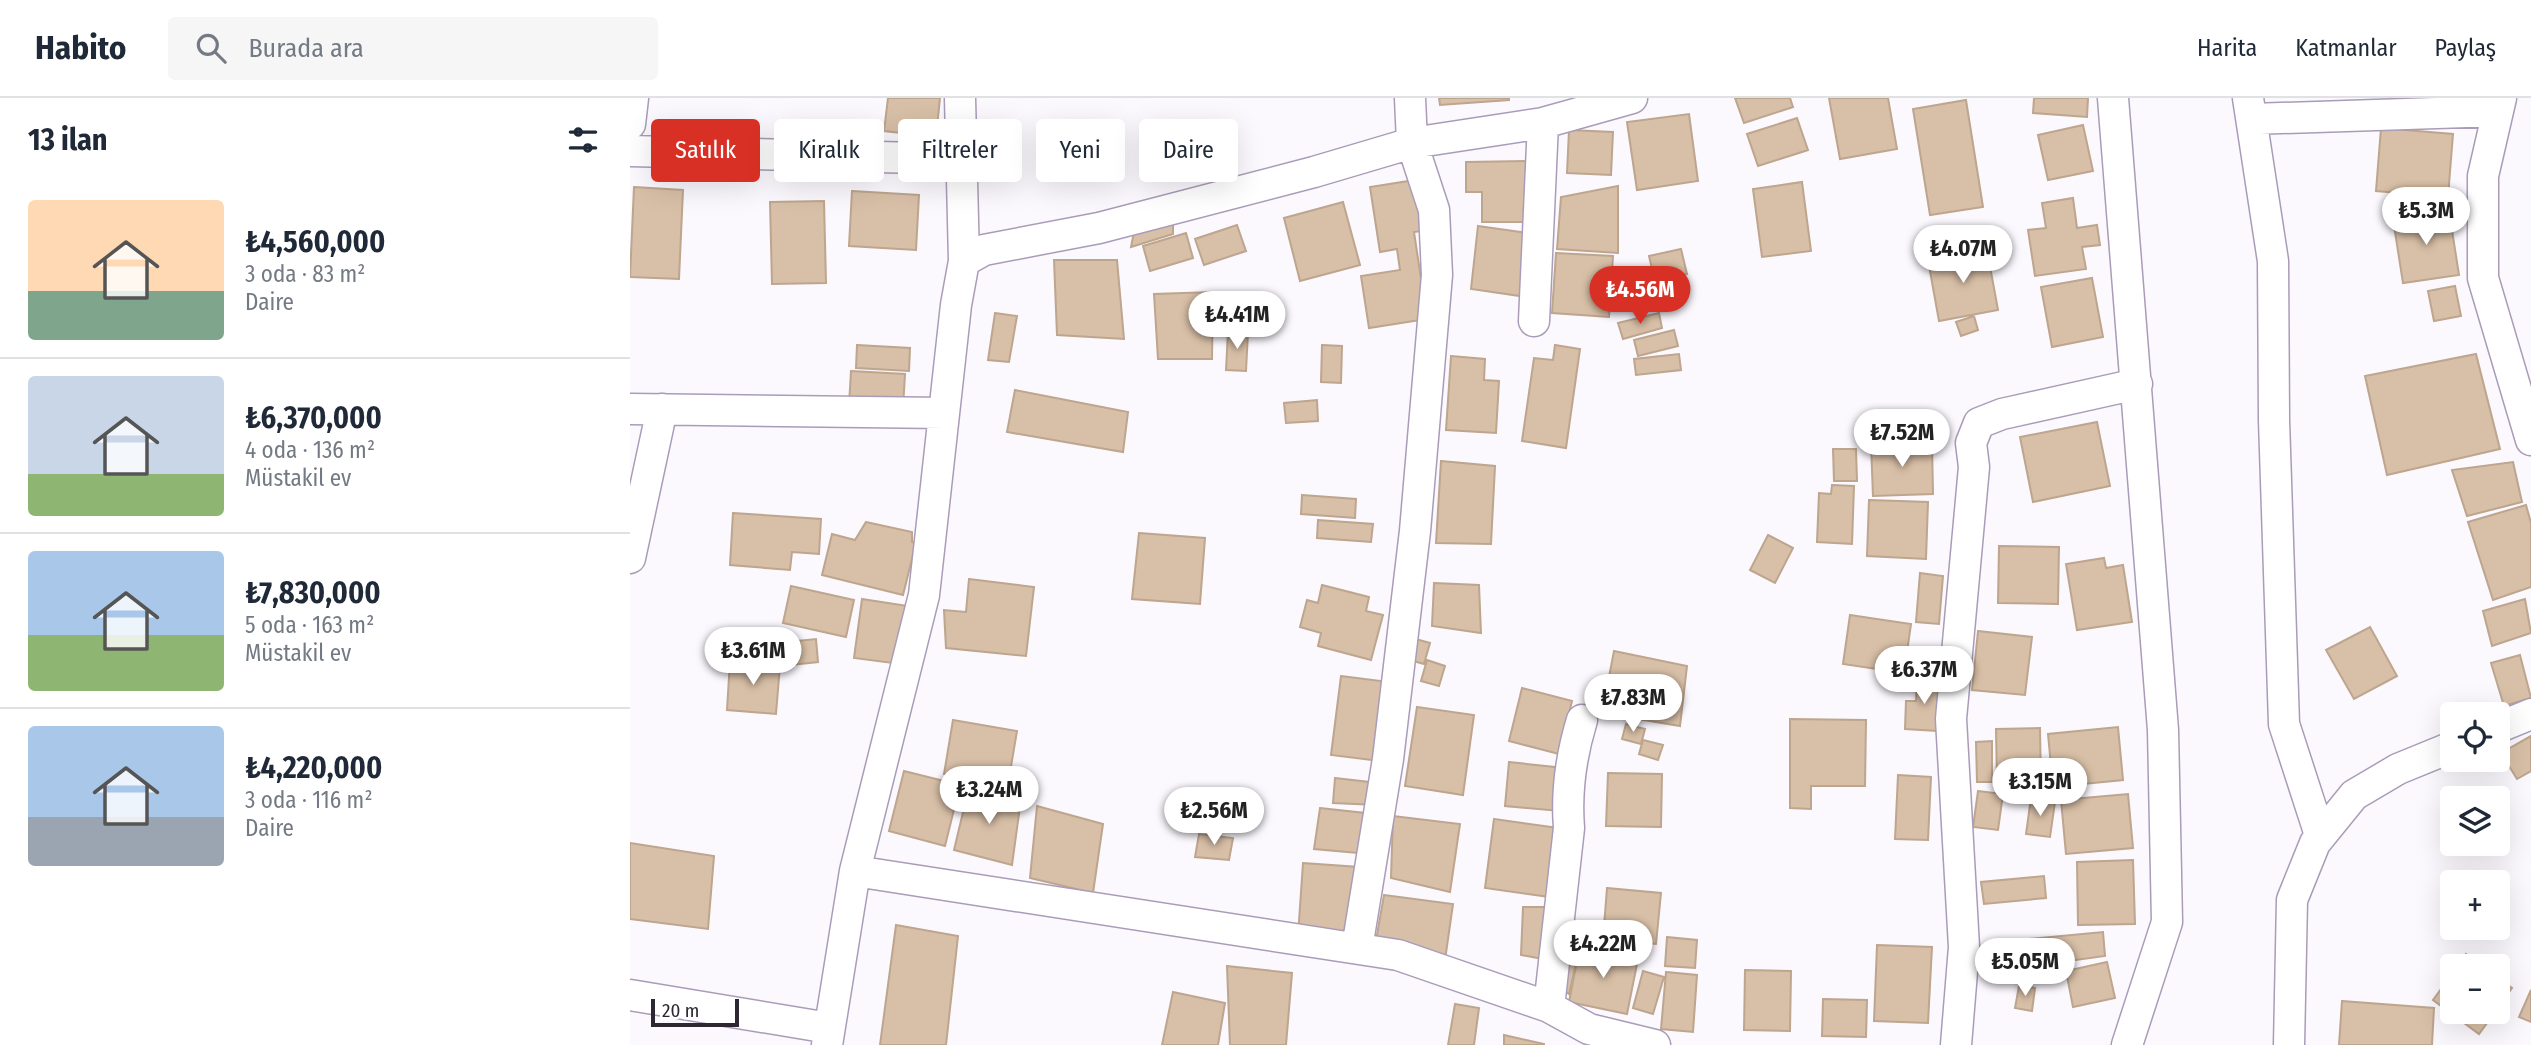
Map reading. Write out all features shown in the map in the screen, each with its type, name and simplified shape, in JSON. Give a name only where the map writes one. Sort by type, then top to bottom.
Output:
[{"type":"street","points":[[630,124],[633,98]]},
{"type":"street","points":[[960,98],[961,119]]},
{"type":"street","points":[[1357,948],[1388,759],[1415,531],[1437,275],[1434,209],[1412,143],[1410,98]]},
{"type":"street","points":[[964,261],[984,250],[1099,228],[1314,172],[1412,143],[1544,123],[1632,98]]},
{"type":"street","points":[[2113,98],[2163,730],[2167,922],[2127,1045]]},
{"type":"street","points":[[2320,835],[2284,724],[2274,420],[2273,261],[2250,108],[2499,104],[2483,176],[2483,278],[2531,440]]},
{"type":"street","points":[[1534,321],[1544,123]]},
{"type":"street","points":[[630,151],[898,157]]},
{"type":"street","points":[[630,995],[828,1036],[855,871],[924,595],[956,305],[964,261],[962,182]]},
{"type":"street","points":[[1956,1045],[1964,947],[1951,719],[1974,467],[1971,443],[1979,424],[2002,414],[2137,384]]},
{"type":"street","points":[[630,409],[944,413]]},
{"type":"street","points":[[630,558],[662,409]]},
{"type":"street","points":[[2510,723],[2531,714]]},
{"type":"street","points":[[1549,1007],[1569,828],[1567,800],[1572,751],[1582,720]]},
{"type":"street","points":[[2289,1045],[2292,900],[2320,835],[2354,795],[2398,769],[2440,752]]},
{"type":"street","points":[[855,871],[1398,955],[1549,1007],[1589,1029],[1655,1045]]},
{"type":"building","points":[[888,98],[940,98],[938,119],[898,119],[898,133],[884,131]]},
{"type":"building","points":[[1439,98],[1509,98],[1509,100],[1440,105]]},
{"type":"building","points":[[1735,98],[1790,98],[1793,107],[1744,123]]},
{"type":"building","points":[[1829,98],[1888,98],[1897,149],[1840,159]]},
{"type":"building","points":[[2034,98],[2088,98],[2087,117],[2033,113]]},
{"type":"building","points":[[1966,100],[1983,207],[1930,215],[1913,109]]},
{"type":"building","points":[[1689,114],[1698,181],[1637,190],[1627,122]]},
{"type":"building","points":[[1797,118],[1808,150],[1758,166],[1747,134]]},
{"type":"building","points":[[2083,125],[2093,171],[2048,180],[2038,135]]},
{"type":"building","points":[[2381,128],[2453,134],[2448,197],[2376,191]]},
{"type":"building","points":[[1569,130],[1613,132],[1611,175],[1567,173]]},
{"type":"building","points":[[1529,161],[1529,222],[1482,222],[1482,192],[1466,192],[1466,162]]},
{"type":"building","points":[[1415,180],[1422,231],[1414,232],[1427,319],[1369,328],[1361,276],[1400,270],[1397,249],[1380,252],[1370,187]]},
{"type":"building","points":[[1802,182],[1811,251],[1762,257],[1753,189]]},
{"type":"building","points":[[1618,186],[1618,253],[1557,249],[1561,197]]},
{"type":"building","points":[[634,187],[683,190],[679,279],[630,277]]},
{"type":"building","points":[[852,191],[919,195],[916,250],[849,246]]},
{"type":"building","points":[[2073,198],[2077,228],[2097,225],[2100,245],[2082,247],[2086,269],[2035,276],[2028,230],[2046,228],[2042,203]]},
{"type":"building","points":[[824,201],[826,283],[772,284],[770,202]]},
{"type":"building","points":[[1343,202],[1360,265],[1300,281],[1284,218]]},
{"type":"building","points":[[2449,211],[2459,275],[2403,283],[2393,219]]},
{"type":"building","points":[[1173,220],[1173,234],[1131,247],[1134,232]]},
{"type":"building","points":[[1237,225],[1246,251],[1204,265],[1195,239]]},
{"type":"building","points":[[1478,226],[1528,233],[1520,296],[1471,289]]},
{"type":"building","points":[[1186,233],[1193,258],[1150,271],[1143,246]]},
{"type":"building","points":[[1681,249],[1687,274],[1655,281],[1649,256]]},
{"type":"building","points":[[1987,250],[1998,310],[1939,321],[1928,260]]},
{"type":"building","points":[[1556,253],[1613,256],[1609,317],[1552,313]]},
{"type":"building","points":[[1054,260],[1117,260],[1124,339],[1057,335]]},
{"type":"building","points":[[2092,278],[2103,337],[2052,347],[2041,287]]},
{"type":"building","points":[[2455,286],[2461,316],[2434,321],[2428,291]]},
{"type":"building","points":[[1213,292],[1212,359],[1158,359],[1154,294]]},
{"type":"building","points":[[995,313],[1017,316],[1009,362],[988,360]]},
{"type":"building","points":[[1659,313],[1662,328],[1623,339],[1618,323]]},
{"type":"building","points":[[1974,316],[1978,330],[1961,336],[1956,322]]},
{"type":"building","points":[[1674,330],[1678,346],[1638,356],[1634,340]]},
{"type":"building","points":[[1228,331],[1248,332],[1246,371],[1226,370]]},
{"type":"building","points":[[857,345],[910,348],[909,371],[856,368]]},
{"type":"building","points":[[1322,345],[1342,346],[1341,383],[1321,382]]},
{"type":"building","points":[[1555,345],[1580,349],[1566,448],[1522,441],[1534,358],[1553,360]]},
{"type":"building","points":[[1679,354],[1681,370],[1636,375],[1634,359]]},
{"type":"building","points":[[2476,354],[2500,449],[2387,475],[2365,376]]},
{"type":"building","points":[[1451,356],[1485,359],[1484,380],[1499,381],[1496,433],[1446,430]]},
{"type":"building","points":[[851,371],[905,374],[903,408],[849,405]]},
{"type":"building","points":[[1015,390],[1128,412],[1123,452],[1007,432]]},
{"type":"building","points":[[1317,400],[1318,421],[1286,423],[1284,403]]},
{"type":"building","points":[[2097,422],[2110,486],[2033,502],[2020,437]]},
{"type":"building","points":[[1932,443],[1933,494],[1873,496],[1871,444]]},
{"type":"building","points":[[1833,449],[1856,449],[1857,481],[1834,481]]},
{"type":"building","points":[[1441,461],[1495,466],[1491,544],[1436,543]]},
{"type":"building","points":[[2513,462],[2522,502],[2467,516],[2452,470]]},
{"type":"building","points":[[1832,485],[1854,486],[1852,544],[1817,542],[1819,493],[1831,494]]},
{"type":"building","points":[[1302,495],[1356,499],[1355,518],[1301,514]]},
{"type":"building","points":[[1869,500],[1928,502],[1926,559],[1867,556]]},
{"type":"building","points":[[2526,505],[2531,523],[2531,587],[2493,600],[2468,522]]},
{"type":"building","points":[[733,513],[821,519],[819,554],[792,552],[790,570],[730,565]]},
{"type":"building","points":[[1318,520],[1373,524],[1371,542],[1317,538]]},
{"type":"building","points":[[866,522],[912,532],[912,542],[916,543],[903,595],[822,575],[832,534],[855,540]]},
{"type":"building","points":[[1139,533],[1205,538],[1200,604],[1132,599]]},
{"type":"building","points":[[1768,535],[1793,548],[1775,583],[1750,570]]},
{"type":"building","points":[[1999,546],[2059,547],[2058,604],[1998,603]]},
{"type":"building","points":[[2104,558],[2106,568],[2123,565],[2132,622],[2077,630],[2066,564]]},
{"type":"building","points":[[1920,573],[1943,576],[1939,624],[1916,622]]},
{"type":"building","points":[[969,579],[1034,587],[1026,656],[946,648],[944,610],[966,612]]},
{"type":"building","points":[[1434,583],[1479,585],[1481,633],[1432,626]]},
{"type":"building","points":[[1322,585],[1369,597],[1366,611],[1383,615],[1371,660],[1318,646],[1321,633],[1300,627],[1307,600],[1318,603]]},
{"type":"building","points":[[791,586],[854,600],[846,637],[783,623]]},
{"type":"building","points":[[862,599],[908,606],[900,664],[854,658]]},
{"type":"building","points":[[2525,599],[2531,633],[2492,646],[2483,611]]},
{"type":"building","points":[[1850,615],[1911,624],[1904,673],[1843,664]]},
{"type":"building","points":[[2370,627],[2397,676],[2354,699],[2326,650]]},
{"type":"building","points":[[1978,631],[2032,637],[2025,695],[1972,690]]},
{"type":"building","points":[[1412,638],[1430,643],[1424,664],[1406,659]]},
{"type":"building","points":[[816,639],[818,662],[791,665],[788,642]]},
{"type":"building","points":[[1614,651],[1687,666],[1680,726],[1602,713]]},
{"type":"building","points":[[2520,655],[2531,698],[2510,704],[2510,702],[2503,702],[2491,663]]},
{"type":"building","points":[[1427,660],[1445,666],[1439,686],[1421,681]]},
{"type":"building","points":[[730,661],[780,665],[776,714],[727,710]]},
{"type":"building","points":[[1341,676],[1389,682],[1379,761],[1331,755]]},
{"type":"building","points":[[1917,678],[1940,679],[1937,731],[1905,729],[1906,701],[1916,701]]},
{"type":"building","points":[[1522,688],[1572,701],[1559,754],[1509,741]]},
{"type":"building","points":[[1417,707],[1474,715],[1463,795],[1405,786]]},
{"type":"building","points":[[1790,719],[1866,720],[1865,786],[1811,786],[1811,809],[1790,808]]},
{"type":"building","points":[[953,720],[1017,731],[1008,784],[944,774]]},
{"type":"building","points":[[1626,724],[1645,729],[1641,744],[1622,739]]},
{"type":"building","points":[[2118,727],[2123,780],[2053,787],[2048,734]]},
{"type":"building","points":[[2040,728],[2041,784],[1997,784],[1996,729]]},
{"type":"building","points":[[2531,736],[2531,771],[2517,779],[2510,768],[2510,748]]},
{"type":"building","points":[[1643,740],[1663,745],[1658,760],[1639,754]]},
{"type":"building","points":[[1992,741],[1992,782],[1977,782],[1976,742]]},
{"type":"building","points":[[1509,762],[1564,768],[1560,811],[1505,806]]},
{"type":"building","points":[[904,771],[960,785],[945,846],[889,831]]},
{"type":"building","points":[[1608,773],[1662,774],[1661,827],[1606,826]]},
{"type":"building","points":[[1898,775],[1931,777],[1928,840],[1895,839]]},
{"type":"building","points":[[1335,778],[1378,783],[1377,805],[1333,803]]},
{"type":"building","points":[[969,787],[1021,799],[1012,865],[954,850]]},
{"type":"building","points":[[1978,791],[2003,794],[1998,830],[1973,827]]},
{"type":"building","points":[[2128,794],[2133,848],[2066,854],[2061,800]]},
{"type":"building","points":[[2031,798],[2055,802],[2050,837],[2026,834]]},
{"type":"building","points":[[1037,806],[1103,824],[1093,893],[1030,878]]},
{"type":"building","points":[[1320,808],[1374,814],[1369,854],[1314,849]]},
{"type":"building","points":[[1393,816],[1460,824],[1450,892],[1391,878]]},
{"type":"building","points":[[1494,819],[1559,828],[1550,897],[1485,888]]},
{"type":"building","points":[[1199,834],[1233,838],[1229,860],[1195,857]]},
{"type":"building","points":[[630,843],[714,856],[708,929],[630,919]]},
{"type":"building","points":[[2133,860],[2135,924],[2078,925],[2077,862]]},
{"type":"building","points":[[1303,863],[1359,867],[1354,940],[1298,936]]},
{"type":"building","points":[[2044,876],[2046,898],[1984,904],[1981,882]]},
{"type":"building","points":[[1607,888],[1661,893],[1656,944],[1603,939]]},
{"type":"building","points":[[1384,895],[1453,904],[1445,960],[1375,946]]},
{"type":"building","points":[[1523,907],[1547,907],[1543,959],[1521,955]]},
{"type":"building","points":[[896,925],[958,936],[946,1045],[880,1045]]},
{"type":"building","points":[[1567,931],[1582,937],[1569,994],[1556,985]]},
{"type":"building","points":[[2103,932],[2105,956],[2002,970],[2018,940]]},
{"type":"building","points":[[1667,937],[1697,940],[1695,968],[1665,966]]},
{"type":"building","points":[[1877,945],[1932,947],[1928,1023],[1874,1021]]},
{"type":"building","points":[[1580,946],[1638,959],[1627,1014],[1569,1002]]},
{"type":"building","points":[[2107,962],[2115,998],[2073,1007],[2066,971]]},
{"type":"building","points":[[1227,966],[1292,973],[1286,1045],[1230,1045]]},
{"type":"building","points":[[1745,970],[1791,971],[1790,1031],[1744,1030]]},
{"type":"building","points":[[1643,971],[1664,977],[1653,1014],[1633,1008]]},
{"type":"building","points":[[1666,972],[1697,975],[1693,1032],[1661,1029]]},
{"type":"building","points":[[2019,986],[2035,988],[2032,1011],[2015,1008]]},
{"type":"building","points":[[2440,990],[2440,1005],[2433,1000]]},
{"type":"building","points":[[2531,990],[2531,1022],[2519,1017]]},
{"type":"building","points":[[1173,992],[1225,1003],[1218,1045],[1162,1045]]},
{"type":"building","points":[[1823,999],[1867,1000],[1866,1037],[1822,1036]]},
{"type":"building","points":[[2342,1001],[2434,1008],[2432,1045],[2339,1045]]},
{"type":"building","points":[[1455,1004],[1479,1008],[1474,1045],[1448,1045]]},
{"type":"building","points":[[2465,1024],[2486,1024],[2479,1034]]},
{"type":"building","points":[[1504,1035],[1544,1044],[1544,1045],[1504,1045]]}]
